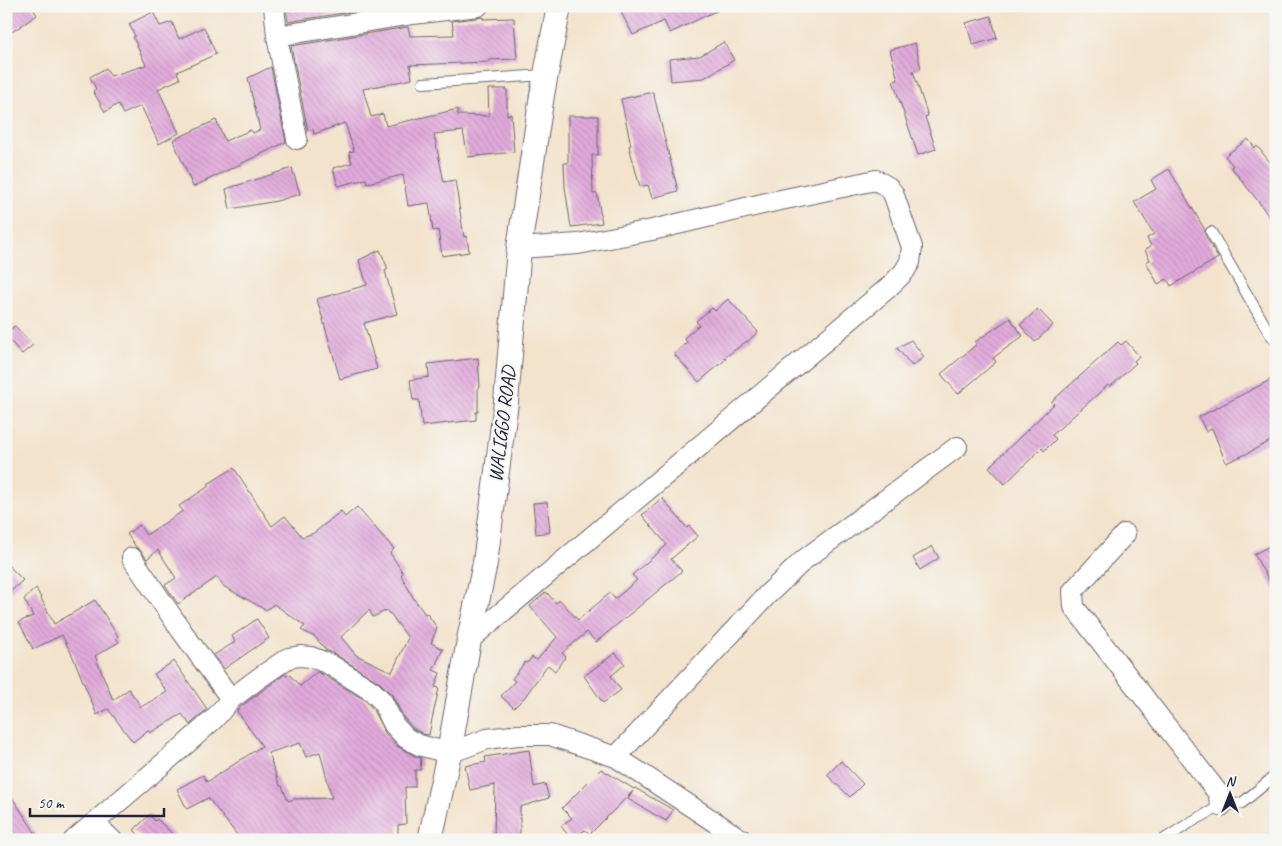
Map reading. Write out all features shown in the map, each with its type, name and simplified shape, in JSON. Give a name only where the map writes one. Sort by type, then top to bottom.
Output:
[{"type":"street","points":[[274,6],[296,139]]},
{"type":"street","points":[[278,36],[413,14],[478,6]]},
{"type":"street","name":"WALIGGO ROAD","points":[[430,840],[449,754],[485,563],[506,402],[519,248],[531,162],[559,6]]},
{"type":"street","points":[[469,640],[889,287],[904,272],[910,262],[912,247],[893,193],[888,187],[876,180],[652,230],[578,244],[519,248]]},
{"type":"street","points":[[616,757],[767,594],[805,559],[957,447]]},
{"type":"street","points":[[1125,534],[1072,591],[1074,607],[1218,793],[1221,806]]},
{"type":"street","points":[[132,558],[181,630],[232,699]]},
{"type":"street","points":[[74,840],[193,738],[232,699],[288,658],[300,656],[311,657],[329,664],[372,691],[382,701],[394,725],[406,738],[419,745],[449,754],[487,739],[518,734],[550,734],[616,757],[742,840]]},
{"type":"street","points":[[94,823],[112,840]]},
{"type":"lane","points":[[424,83],[546,75]]},
{"type":"lane","points":[[1211,232],[1270,334],[1276,341]]},
{"type":"lane","points":[[1163,840],[1221,806],[1242,803],[1276,775]]},
{"type":"building","points":[[6,6],[31,6],[37,15],[6,36]]},
{"type":"building","points":[[286,6],[386,6],[288,22]]},
{"type":"building","points":[[633,6],[726,6],[670,33],[664,21],[633,35],[621,12]]},
{"type":"building","points":[[153,12],[160,26],[172,22],[179,39],[204,27],[216,54],[177,72],[180,79],[158,89],[179,133],[159,144],[141,106],[123,114],[118,104],[105,112],[93,91],[96,89],[90,77],[106,68],[111,76],[146,65],[129,24]]},
{"type":"building","points":[[991,16],[997,38],[973,45],[966,23]]},
{"type":"building","points":[[483,17],[483,19],[514,18],[517,59],[410,65],[412,79],[363,89],[371,117],[383,114],[386,126],[458,109],[458,115],[489,116],[488,89],[507,89],[507,115],[511,114],[514,152],[468,157],[463,131],[434,134],[444,182],[455,180],[464,237],[467,236],[469,252],[442,256],[438,230],[433,231],[429,203],[408,206],[403,175],[367,183],[366,179],[338,186],[333,168],[352,163],[349,152],[354,151],[345,123],[314,134],[313,129],[308,131],[291,46],[408,27],[410,36],[454,35],[452,21]]},
{"type":"building","points":[[724,42],[734,60],[704,78],[671,81],[669,59],[700,56]]},
{"type":"building","points":[[915,43],[921,68],[913,71],[928,116],[925,117],[936,149],[918,155],[893,81],[898,80],[890,50]]},
{"type":"building","points":[[271,67],[286,142],[193,187],[173,140],[216,120],[225,141],[251,130],[253,133],[260,130],[248,78]]},
{"type":"building","points":[[653,92],[678,191],[652,198],[648,185],[640,187],[629,146],[631,145],[621,99]]},
{"type":"building","points":[[568,116],[598,116],[598,155],[592,155],[593,194],[597,193],[602,223],[571,227],[565,187],[564,163],[568,163]]},
{"type":"building","points":[[1248,139],[1255,148],[1257,146],[1276,170],[1276,227],[1231,167],[1233,166],[1225,156]]},
{"type":"building","points":[[292,168],[300,194],[277,201],[230,209],[226,189]]},
{"type":"building","points":[[1169,169],[1205,230],[1205,235],[1218,258],[1171,286],[1167,279],[1158,284],[1146,262],[1150,260],[1145,250],[1151,246],[1147,238],[1154,234],[1134,202],[1156,189],[1151,180]]},
{"type":"building","points":[[380,250],[388,269],[385,271],[397,314],[364,323],[377,369],[340,379],[317,299],[367,285],[359,260]]},
{"type":"building","points":[[728,299],[758,332],[724,358],[726,359],[699,382],[674,354],[687,342],[684,338],[699,325],[696,321],[712,308],[715,311]]},
{"type":"building","points":[[1038,309],[1053,325],[1035,342],[1020,325]]},
{"type":"building","points":[[1010,318],[1023,336],[993,358],[996,362],[958,394],[941,374],[977,344],[975,342]]},
{"type":"building","points":[[15,326],[33,345],[22,354],[6,336],[6,333]]},
{"type":"building","points":[[911,340],[924,357],[912,366],[897,348]]},
{"type":"building","points":[[1126,341],[1139,356],[1134,361],[1136,363],[1110,387],[1108,385],[1052,435],[1056,439],[1044,451],[1042,448],[1005,484],[989,467],[1054,404],[1051,402],[1118,342],[1121,345]]},
{"type":"building","points":[[478,358],[480,387],[478,387],[478,412],[476,412],[476,420],[422,426],[419,400],[413,400],[410,380],[429,377],[428,364]]},
{"type":"building","points":[[1276,377],[1276,438],[1226,463],[1212,428],[1206,432],[1199,417]]},
{"type":"building","points":[[234,468],[272,526],[285,516],[302,537],[314,533],[341,511],[345,517],[357,507],[394,549],[390,553],[403,573],[401,575],[414,599],[437,628],[431,643],[443,649],[433,670],[440,673],[435,687],[439,688],[429,735],[413,728],[404,718],[392,695],[380,683],[326,650],[315,637],[301,630],[305,626],[274,604],[266,610],[223,586],[217,577],[178,604],[165,585],[176,578],[158,550],[147,559],[127,534],[139,525],[146,535],[183,511],[179,506],[209,486],[208,484]],"holes":[[[369,610],[373,617],[387,610],[408,638],[392,672],[356,655],[341,637]]]},
{"type":"building","points":[[662,498],[687,528],[689,526],[698,536],[671,559],[682,571],[596,642],[587,632],[562,653],[566,657],[555,671],[548,665],[546,667],[524,698],[514,708],[501,696],[515,681],[512,679],[525,662],[527,663],[532,657],[537,660],[557,637],[530,606],[546,592],[556,603],[560,600],[578,620],[610,593],[615,599],[637,580],[632,575],[667,545],[642,515]]},
{"type":"building","points":[[547,502],[550,532],[536,534],[533,503]]},
{"type":"building","points":[[1276,543],[1276,593],[1254,554]]},
{"type":"building","points":[[932,546],[939,558],[920,570],[913,558]]},
{"type":"building","points":[[6,563],[23,580],[6,596]]},
{"type":"building","points":[[36,588],[54,624],[95,600],[118,636],[116,638],[119,642],[95,656],[113,700],[129,689],[141,707],[167,692],[154,674],[174,661],[207,709],[190,725],[182,714],[150,733],[148,730],[133,742],[108,709],[97,715],[62,635],[33,649],[19,622],[33,616],[24,599]]},
{"type":"building","points":[[257,619],[269,638],[224,669],[214,655],[235,642],[232,636]]},
{"type":"building","points":[[615,653],[625,664],[611,676],[621,690],[603,703],[584,676]]},
{"type":"building","points":[[317,672],[324,675],[365,700],[372,708],[385,733],[397,746],[421,758],[420,770],[415,770],[415,787],[405,787],[406,824],[398,825],[398,840],[241,840],[208,798],[187,809],[177,789],[203,775],[207,782],[262,746],[237,711],[239,708],[285,674],[287,676],[289,674],[300,686]],"holes":[[[300,743],[306,757],[320,752],[332,798],[294,799],[288,801],[282,786],[280,786],[268,753]]]},
{"type":"building","points":[[529,750],[534,787],[545,784],[549,798],[520,807],[520,840],[494,840],[495,785],[470,790],[465,766],[486,762],[485,757]]},
{"type":"building","points":[[841,761],[863,784],[850,797],[827,775]]},
{"type":"building","points":[[601,769],[673,810],[666,821],[628,799],[633,791],[590,834],[585,830],[572,840],[561,826],[572,818],[562,808]]},
{"type":"building","points":[[6,788],[40,840],[6,840]]},
{"type":"building","points":[[149,815],[155,821],[157,819],[179,840],[144,840],[134,830]]}]
